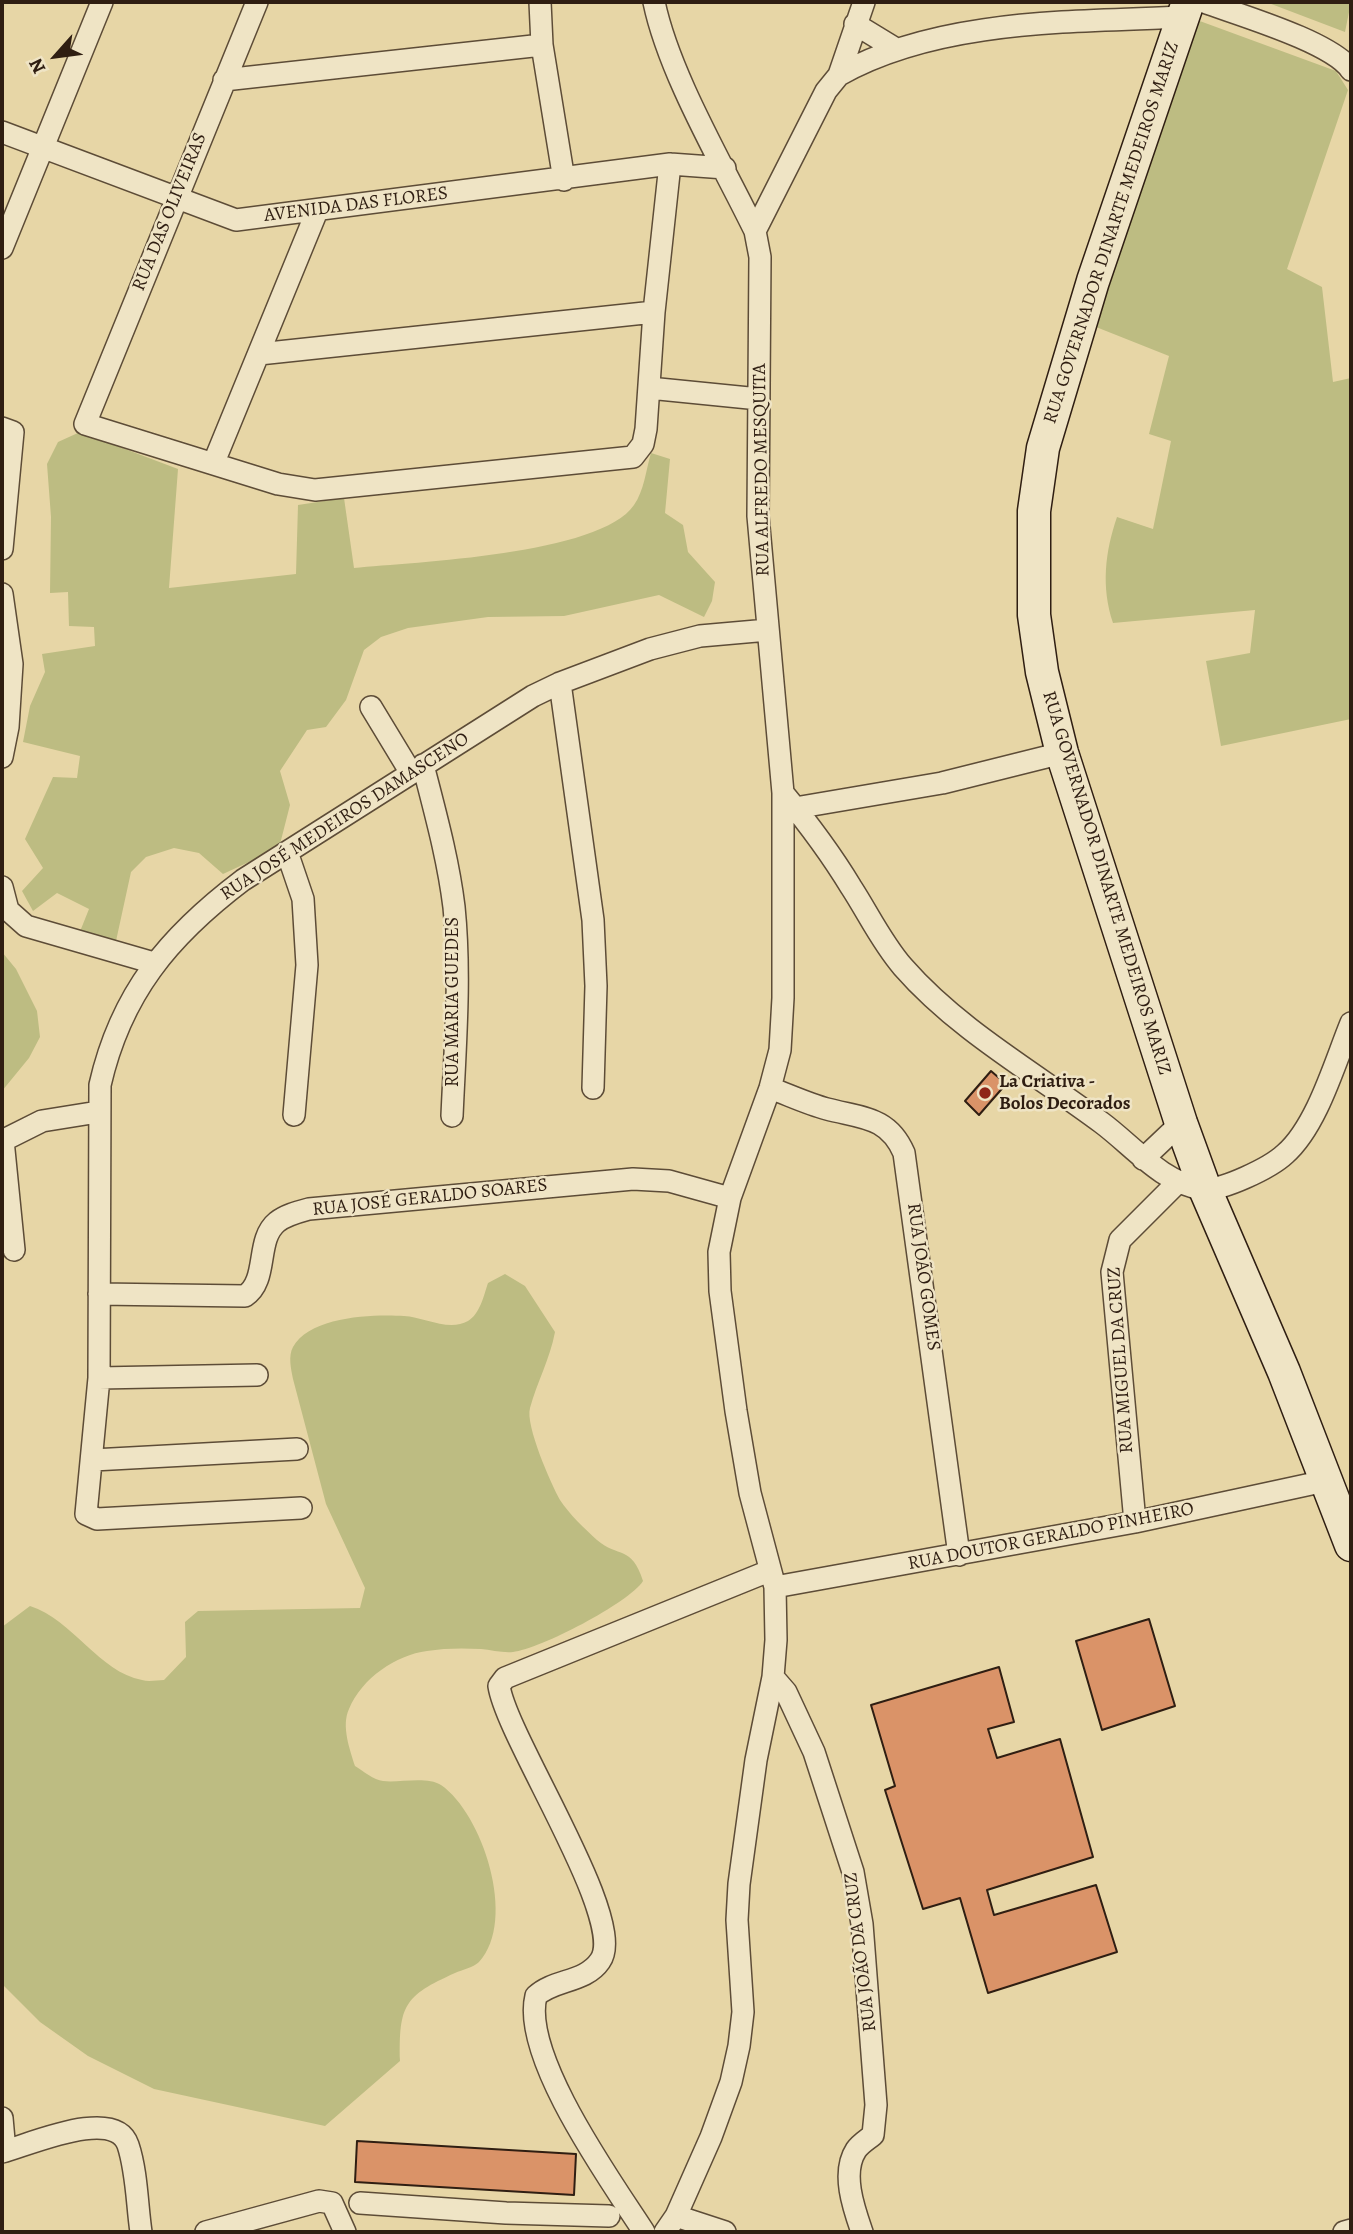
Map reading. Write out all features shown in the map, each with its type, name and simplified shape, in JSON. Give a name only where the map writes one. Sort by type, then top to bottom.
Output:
[{"type":"main road","name":"RUA GOVERNADOR DINARTE MEDEIROS MARIZ","points":[[1192,7],[1093,281],[1043,448],[1034,511],[1034,615],[1042,672],[1062,753],[1181,1123],[1192,1185],[1284,1371],[1351,1545]]},
{"type":"street","points":[[2,248],[103,2]]},
{"type":"street","name":"RUA DAS OLIVEIRAS","points":[[214,462],[85,424],[175,197],[257,2]]},
{"type":"street","points":[[541,2],[542,45],[564,180]]},
{"type":"street","points":[[654,2],[658,24],[673,61],[755,231]]},
{"type":"street","points":[[755,231],[825,91],[839,75],[864,2]]},
{"type":"street","points":[[839,75],[896,49],[955,35],[1192,7],[1349,56]]},
{"type":"street","points":[[855,24],[896,49]]},
{"type":"street","points":[[224,80],[542,45]]},
{"type":"street","name":"AVENIDA DAS FLORES","points":[[2,132],[236,219],[564,180],[670,164],[725,168]]},
{"type":"street","points":[[317,211],[214,462],[278,484],[315,490],[630,457],[643,444],[670,164]]},
{"type":"street","name":"RUA ALFREDO MESQUITA","points":[[671,2224],[711,2137],[731,2082],[740,2046],[743,2012],[737,1920],[739,1884],[756,1760],[773,1677],[772,1579],[750,1493],[720,1291],[719,1252],[730,1198],[770,1088],[780,1050],[783,998],[789,800],[768,630],[758,516],[761,288],[755,231]]},
{"type":"street","points":[[259,354],[654,312]]},
{"type":"street","points":[[649,388],[759,399]]},
{"type":"street","points":[[2,428],[13,432],[2,549]]},
{"type":"street","points":[[2,594],[12,664],[8,727],[2,757]]},
{"type":"street","name":"RUA JOSÉ MEDEIROS DAMASCENO","points":[[301,1508],[97,1519],[86,1514],[99,1378],[100,1085],[108,1048],[131,999],[154,963],[204,909],[417,769],[560,683],[650,649],[701,636],[768,630]]},
{"type":"street","points":[[560,683],[593,920],[596,986],[593,1088]]},
{"type":"street","name":"RUA MARIA GUEDES","points":[[371,707],[417,769],[446,850],[454,909],[456,1033],[452,1116]]},
{"type":"street","points":[[1062,753],[942,783],[789,800],[850,885],[880,936],[918,982],[965,1024],[1104,1125],[1143,1159],[1192,1185],[1268,1167],[1286,1154],[1314,1110],[1351,1023]]},
{"type":"street","points":[[287,852],[303,899],[307,965],[294,1115]]},
{"type":"street","points":[[2,887],[8,910],[26,926],[154,963]]},
{"type":"street","name":"RUA JOÃO GOMES","points":[[770,1088],[828,1110],[874,1118],[890,1129],[904,1153],[922,1265],[960,1555]]},
{"type":"street","points":[[14,1250],[2,1141],[42,1121],[98,1112]]},
{"type":"street","points":[[1143,1159],[1181,1123]]},
{"type":"street","name":"RUA JOSÉ GERALDO SOARES","points":[[99,1294],[245,1296],[255,1285],[270,1229],[280,1220],[309,1209],[633,1179],[669,1181],[730,1198]]},
{"type":"street","name":"RUA MIGUEL DA CRUZ","points":[[1135,1522],[1112,1272],[1120,1240],[1192,1185]]},
{"type":"street","points":[[99,1378],[257,1375]]},
{"type":"street","points":[[93,1460],[297,1449]]},
{"type":"street","name":"RUA DOUTOR GERALDO PINHEIRO","points":[[644,2232],[569,2109],[546,2065],[536,2033],[533,2007],[536,1996],[593,1968],[601,1959],[606,1943],[591,1892],[499,1685],[505,1678],[772,1579],[960,1555],[1135,1522],[1325,1481]]},
{"type":"street","name":"RUA JOÃO DA CRUZ","points":[[773,1677],[786,1692],[814,1752],[846,1844],[860,1911],[876,2105],[873,2135],[859,2146],[851,2160],[849,2178],[862,2232]]},
{"type":"street","points":[[2,2118],[3,2151],[87,2128],[106,2126],[116,2130],[128,2145],[141,2232]]},
{"type":"street","points":[[206,2232],[308,2203],[326,2202],[336,2208],[345,2232]]},
{"type":"street","points":[[360,2203],[506,2223],[609,2216]]},
{"type":"street","points":[[671,2224],[725,2232]]},
{"type":"street","points":[[1344,2232],[1351,2230]]},
{"type":"shaded area","points":[[1266,2],[1351,2],[1345,32]]},
{"type":"shaded area","points":[[1197,20],[1336,71],[1348,90],[1287,269],[1322,287],[1333,382],[1351,378],[1351,719],[1221,746],[1206,661],[1250,653],[1255,610],[1113,623],[1107,596],[1106,570],[1117,517],[1153,529],[1171,441],[1149,434],[1169,356],[1091,325]]},
{"type":"shaded area","points":[[80,432],[178,469],[169,588],[296,574],[298,505],[344,498],[354,568],[504,553],[584,535],[615,522],[634,505],[651,453],[670,459],[665,513],[683,525],[688,552],[715,582],[712,601],[704,617],[659,595],[564,616],[488,617],[408,628],[381,637],[364,650],[346,700],[326,727],[307,730],[280,771],[290,805],[279,848],[223,874],[199,853],[174,848],[146,857],[131,872],[116,941],[79,934],[89,909],[57,893],[33,911],[22,891],[43,868],[25,839],[53,777],[77,778],[80,756],[23,742],[30,706],[45,672],[42,654],[95,646],[94,627],[69,626],[68,592],[50,593],[51,517],[47,464],[58,442]]},
{"type":"shaded area","points":[[2,952],[16,969],[37,1011],[40,1037],[29,1058],[2,1091]]},
{"type":"shaded area","points":[[505,1274],[525,1286],[555,1332],[529,1416],[551,1481],[572,1516],[597,1540],[629,1557],[643,1581],[621,1601],[583,1624],[526,1649],[509,1652],[447,1649],[404,1657],[381,1670],[362,1687],[349,1709],[346,1723],[355,1766],[380,1780],[435,1782],[456,1799],[470,1819],[490,1868],[495,1895],[495,1921],[490,1943],[477,1964],[438,1981],[415,1996],[408,2005],[401,2027],[400,2061],[325,2126],[154,2089],[88,2056],[40,2022],[2,1984],[2,1627],[30,1606],[60,1622],[112,1667],[127,1675],[153,1681],[164,1680],[186,1657],[185,1622],[198,1611],[360,1608],[365,1588],[326,1504],[293,1379],[291,1351],[301,1337],[313,1329],[344,1319],[404,1316],[445,1325],[461,1324],[476,1314],[488,1283]]},
{"type":"building","name":"La Criativa - Bolos Decorados","points":[[991,1071],[1006,1084],[979,1115],[965,1101]]},
{"type":"building","points":[[1149,1619],[1175,1706],[1102,1730],[1076,1641]]},
{"type":"building","points":[[999,1667],[1014,1722],[988,1729],[997,1758],[1060,1739],[1093,1857],[987,1890],[994,1915],[1096,1885],[1117,1952],[988,1993],[960,1898],[923,1909],[885,1790],[895,1786],[871,1705]]},
{"type":"building","points":[[357,2141],[576,2154],[574,2195],[355,2182]]},
{"type":"place","name":"La Criativa - Bolos Decorados","points":[[985,1093]]}]
